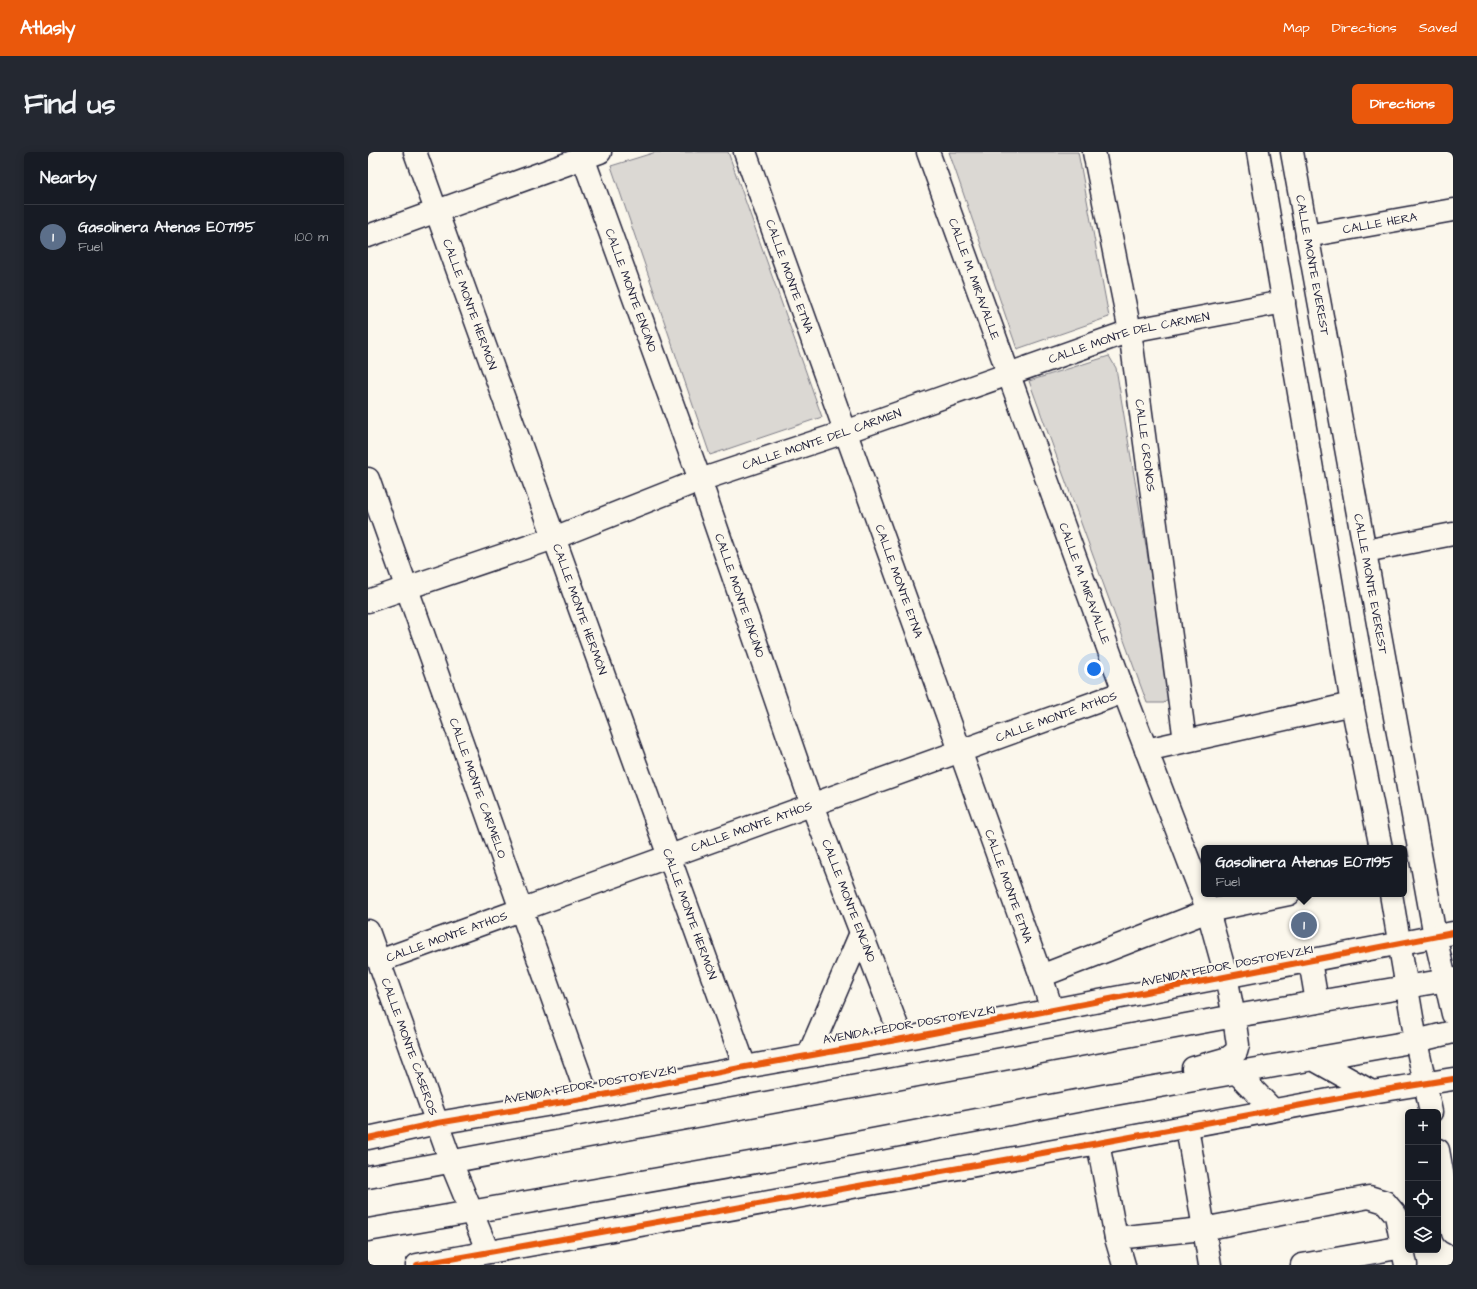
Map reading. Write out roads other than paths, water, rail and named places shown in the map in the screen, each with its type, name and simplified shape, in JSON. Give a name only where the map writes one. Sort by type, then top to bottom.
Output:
[{"type":"street","name":"CALLE MONTE HERMÓN","points":[[415,152],[745,1067]]},
{"type":"street","name":"CALLE MONTE ETNA","points":[[745,152],[1042,976],[1052,1010]]},
{"type":"street","name":"CALLE M. MIRAVALLE","points":[[928,152],[1124,692],[1201,893]]},
{"type":"street","name":"CALLE CRONOS","points":[[1094,152],[1130,331],[1185,741]]},
{"type":"street","points":[[1258,152],[1352,704],[1380,845]]},
{"type":"street","name":"CALLE MONTE EVEREST","points":[[1292,152],[1365,551],[1444,935],[1453,1014]]},
{"type":"street","points":[[368,236],[588,154]]},
{"type":"street","name":"CALLE MONTE ENCINO","points":[[588,154],[812,805],[902,1038]]},
{"type":"street","name":"CALLE HERA","points":[[1307,236],[1453,210]]},
{"type":"street","name":"CALLE MONTE DEL CARMEN","points":[[368,601],[554,538],[700,480],[845,432],[1130,331],[1284,302]]},
{"type":"street","name":"CALLE MONTE CARMELO","points":[[368,479],[588,1098]]},
{"type":"street","points":[[1365,551],[1453,534]]},
{"type":"street","name":"CALLE MONTE ATHOS","points":[[379,961],[1124,692]]},
{"type":"street","points":[[1146,750],[1352,704]]},
{"type":"street","name":"CALLE M. MIRAVALLE","points":[[1146,1088],[1173,1075],[1234,1055],[1238,1045],[1226,976],[1203,897]]},
{"type":"street","points":[[1042,976],[1208,911],[1275,897]]},
{"type":"street","points":[[1392,897],[1401,944],[1416,1041],[1430,1109]]},
{"type":"street","name":"CALLE MONTE CASEROS","points":[[368,931],[451,1162],[488,1252]]},
{"type":"street","points":[[809,1054],[861,933]]},
{"type":"street","name":"AVENIDA FEDOR DOSTOYEVZKI","points":[[368,1138],[437,1123],[588,1098],[809,1054],[1052,1010],[1444,935]]},
{"type":"street","points":[[1310,961],[1317,1002]]},
{"type":"street","points":[[368,1176],[451,1162],[1234,1017],[1450,980]]},
{"type":"street","points":[[368,1230],[772,1159],[1146,1088],[1416,1041],[1453,1032]]},
{"type":"street","points":[[1313,1059],[1372,1092]]},
{"type":"street","points":[[1237,1073],[1273,1110]]},
{"type":"street","points":[[417,1265],[1187,1127],[1372,1092],[1453,1079]]},
{"type":"street","points":[[1187,1127],[1210,1265]]},
{"type":"street","points":[[1098,1143],[1116,1238],[1124,1265]]},
{"type":"street","points":[[1441,1167],[1453,1233]]},
{"type":"street","points":[[1116,1238],[1203,1229],[1369,1197],[1385,1202],[1396,1215],[1404,1256],[1302,1265]]},
{"type":"place","name":"Gasolinera Atenas E07195","points":[[1304,925]]}]
